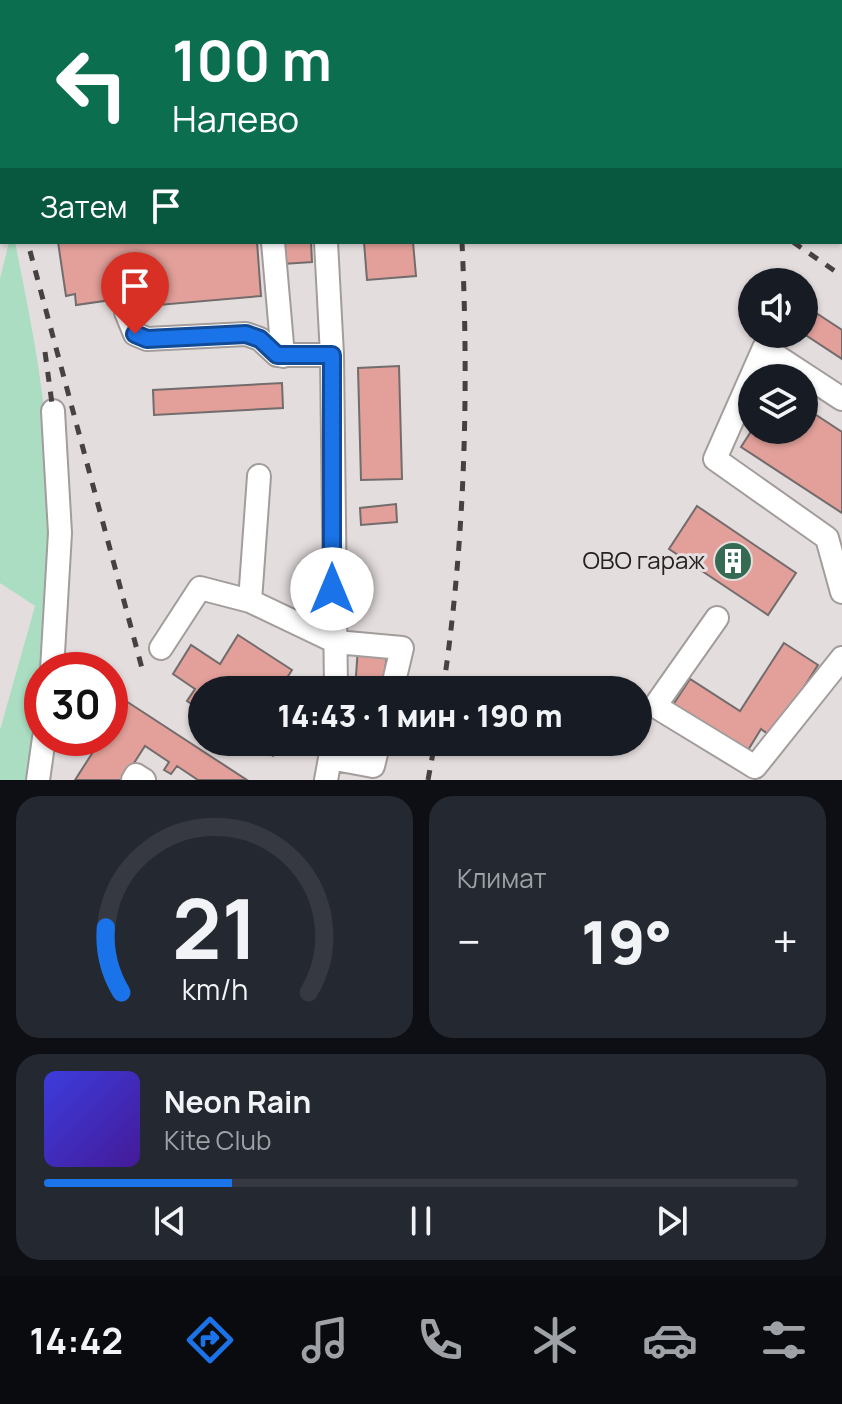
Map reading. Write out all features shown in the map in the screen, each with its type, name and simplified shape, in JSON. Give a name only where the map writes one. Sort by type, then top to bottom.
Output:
[{"type":"street","points":[[273,244],[283,356]]},
{"type":"street","points":[[326,244],[332,355],[332,579],[336,676]]},
{"type":"street","points":[[126,312],[135,334],[147,339],[246,334],[260,339],[273,353],[283,356],[332,355]]},
{"type":"street","points":[[842,399],[764,348],[715,459],[827,538],[842,592]]},
{"type":"street","points":[[53,411],[60,533],[53,652]]},
{"type":"street","points":[[250,601],[259,476]]},
{"type":"street","points":[[161,648],[200,588],[250,601],[336,642],[402,648],[395,676]]},
{"type":"street","points":[[717,618],[655,706],[755,767],[842,658]]},
{"type":"street","points":[[38,780],[41,756]]},
{"type":"street","points":[[330,760],[373,766],[376,756]]},
{"type":"street","points":[[133,780],[136,775],[144,780]]},
{"type":"green space","points":[[9,244],[15,244],[45,415],[49,482],[50,568],[46,652],[24,652],[24,756],[32,756],[28,780],[0,780],[0,730],[35,606],[0,583],[0,279]]},
{"type":"building","points":[[58,244],[257,244],[261,296],[147,306],[146,295],[76,305],[75,294],[66,296]]},
{"type":"building","points":[[282,244],[311,244],[312,262],[283,264]]},
{"type":"building","points":[[364,244],[413,244],[416,276],[367,280]]},
{"type":"building","points":[[818,314],[842,330],[842,359],[818,343]]},
{"type":"building","points":[[399,366],[402,479],[361,480],[358,368]]},
{"type":"building","points":[[282,383],[283,408],[154,415],[153,390]]},
{"type":"building","points":[[818,416],[842,432],[842,513],[741,447],[743,444],[818,444]]},
{"type":"building","points":[[396,504],[397,522],[361,525],[360,508]]},
{"type":"building","name":"ОВО гараж","points":[[697,506],[796,573],[768,615],[669,549]]},
{"type":"building","points":[[238,635],[292,670],[288,676],[188,676],[188,684],[173,674],[191,645],[220,664]]},
{"type":"building","points":[[784,643],[818,665],[772,737],[761,729],[745,755],[671,708],[690,679],[740,711]]},
{"type":"building","points":[[358,647],[388,649],[384,676],[356,676]]},
{"type":"building","points":[[128,702],[188,741],[188,756],[210,756],[247,780],[198,780],[177,766],[171,774],[164,770],[169,762],[145,746],[123,780],[75,780],[90,756],[128,756]]},
{"type":"railway","points":[[0,185],[0,202]]},
{"type":"railway","points":[[445,676],[461,522],[465,410],[462,244]]},
{"type":"railway","points":[[796,244],[842,276]]},
{"type":"railway","points":[[30,251],[143,672]]},
{"type":"railway","points":[[45,352],[53,411]]},
{"type":"railway","points":[[428,780],[432,756]]},
{"type":"place","name":"ОВО гараж","points":[[733,561]]},
{"type":"route","points":[[135,334],[147,339],[246,334],[260,339],[277,355],[332,355],[332,589]]}]
